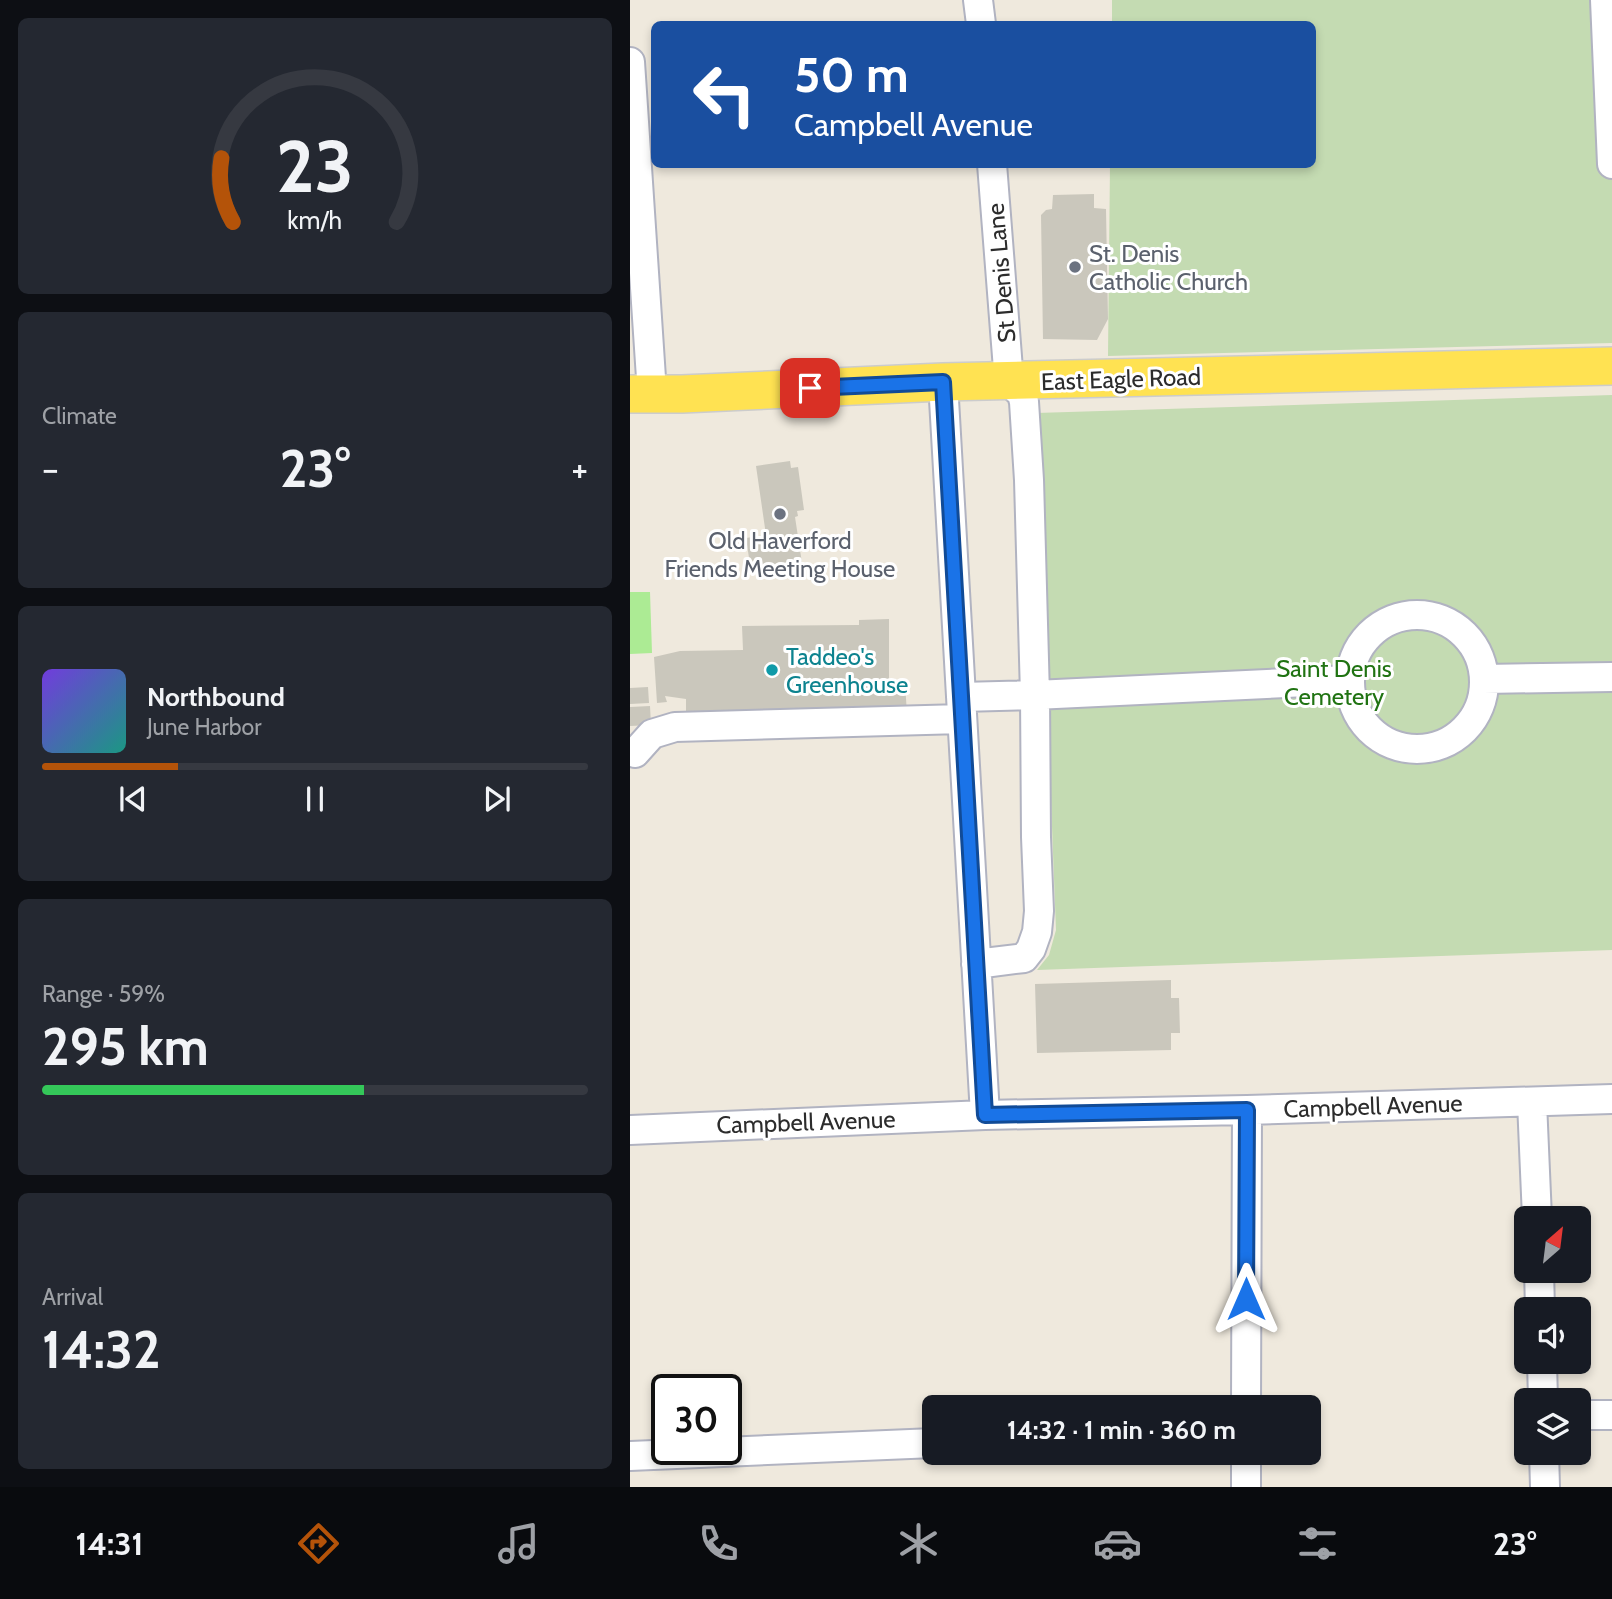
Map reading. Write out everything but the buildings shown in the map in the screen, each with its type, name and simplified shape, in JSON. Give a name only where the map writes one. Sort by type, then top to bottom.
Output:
[{"type":"main road","name":"East Eagle Road","points":[[641,393],[681,394],[943,382],[1612,366]]},
{"type":"street","points":[[978,0],[981,21]]},
{"type":"street","points":[[1612,1],[1605,0],[1612,164]]},
{"type":"street","points":[[630,62],[641,393]]},
{"type":"street","name":"St Denis Lane","points":[[992,168],[1009,382]]},
{"type":"street","points":[[943,382],[985,1115]]},
{"type":"street","points":[[976,964],[1024,958],[1031,949],[1037,932],[1039,912],[1029,480],[1024,402],[1022,394],[1009,382]]},
{"type":"street","points":[[1427,615],[1450,623],[1467,638],[1479,657],[1484,680],[1482,701],[1472,720],[1458,736],[1439,746],[1417,750],[1396,746],[1369,729],[1352,702],[1349,680],[1354,658],[1365,638],[1383,623],[1405,616],[1427,615]]},
{"type":"street","points":[[1484,680],[1612,677]]},
{"type":"street","points":[[635,753],[652,734],[675,727],[961,708],[1035,695],[1349,680]]},
{"type":"street","name":"Campbell Avenue","points":[[630,1130],[985,1115],[1612,1099]]},
{"type":"street","points":[[1532,1102],[1536,1206]]},
{"type":"street","points":[[1246,1395],[1247,1110]]},
{"type":"street","points":[[1591,1415],[1612,1415]]},
{"type":"street","points":[[630,1455],[922,1443]]},
{"type":"street","points":[[1246,1465],[1246,1487]]},
{"type":"street","points":[[1544,1465],[1545,1487]]},
{"type":"green space","points":[[1112,0],[1612,0],[1612,343],[1108,356],[1110,168],[1316,168],[1316,21],[1112,21]]},
{"type":"green space","name":"Saint Denis Cemetery","points":[[1612,395],[1612,950],[1037,970],[1049,955],[1056,930],[1036,413]]},
{"type":"green space","points":[[630,592],[650,592],[652,653],[630,654]]},
{"type":"place","name":"St. Denis Catholic Church","points":[[1075,267]]},
{"type":"place","name":"Old Haverford Friends Meeting House","points":[[780,514]]},
{"type":"place","name":"Taddeo's Greenhouse","points":[[772,670]]},
{"type":"route","points":[[810,388],[943,382],[985,1115],[1247,1110],[1246,1299]]}]
